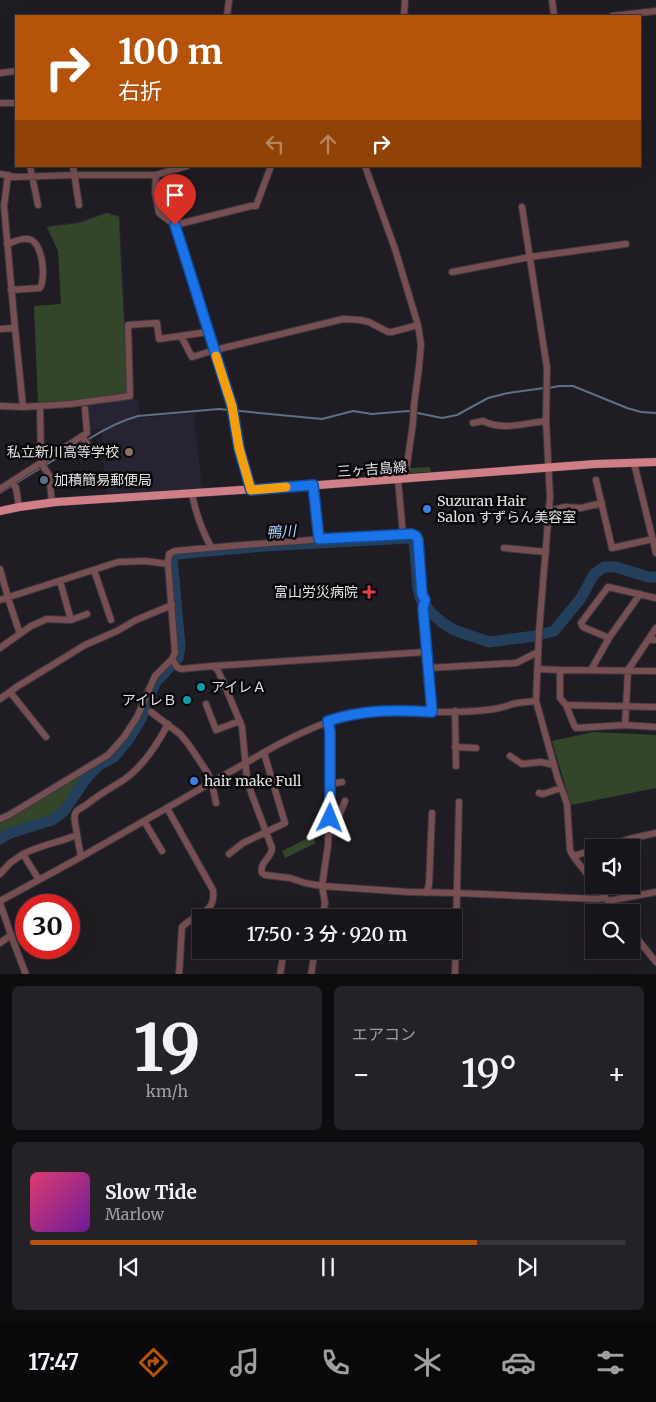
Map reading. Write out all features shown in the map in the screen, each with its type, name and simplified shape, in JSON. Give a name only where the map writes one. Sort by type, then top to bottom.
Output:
[{"type":"main road","name":"三ヶ吉島線","points":[[0,512],[19,507],[52,503],[595,464],[656,462]]},
{"type":"street","points":[[227,15],[229,0]]},
{"type":"street","points":[[404,15],[405,0]]},
{"type":"street","points":[[552,0],[554,15]]},
{"type":"street","points":[[621,15],[656,11]]},
{"type":"street","points":[[0,73],[15,71]]},
{"type":"street","points":[[0,104],[15,103]]},
{"type":"street","points":[[30,167],[38,204]]},
{"type":"street","points":[[73,167],[79,205]]},
{"type":"street","points":[[117,167],[117,175]]},
{"type":"street","points":[[0,174],[15,178],[117,175],[159,172],[182,167]]},
{"type":"street","points":[[175,225],[256,206],[271,167]]},
{"type":"street","points":[[365,167],[395,249],[418,325],[421,345],[401,479],[403,535]]},
{"type":"street","points":[[159,172],[156,193],[159,213],[175,225],[232,406],[239,448],[251,490]]},
{"type":"street","points":[[8,175],[4,206],[23,407]]},
{"type":"street","points":[[522,207],[547,368],[546,421],[550,497],[536,701],[567,804],[570,850],[585,872]]},
{"type":"street","points":[[7,244],[28,238],[33,241],[42,256],[43,283],[40,288],[11,290]]},
{"type":"street","points":[[452,272],[530,257],[626,244]]},
{"type":"street","points":[[181,336],[192,357],[343,319],[369,322],[388,332],[418,325]]},
{"type":"street","points":[[0,406],[23,407],[70,404],[130,396],[128,325],[157,323],[159,339],[208,332]]},
{"type":"street","points":[[0,329],[15,328]]},
{"type":"street","points":[[40,406],[41,463],[49,475],[52,503]]},
{"type":"street","points":[[0,488],[88,433],[85,409]]},
{"type":"street","points":[[473,424],[483,421],[489,424],[508,426],[546,421]]},
{"type":"street","points":[[82,436],[88,445]]},
{"type":"street","points":[[634,463],[656,554]]},
{"type":"street","points":[[596,480],[612,548],[653,539]]},
{"type":"street","points":[[12,482],[16,488],[19,507]]},
{"type":"street","points":[[313,485],[319,539]]},
{"type":"street","points":[[192,494],[201,530],[211,547]]},
{"type":"street","points":[[549,511],[565,507],[581,508],[602,503]]},
{"type":"street","points":[[0,819],[108,755],[124,737],[137,717],[155,676],[172,659],[175,653],[168,564],[169,554],[175,551],[319,539],[412,534],[416,536],[418,540],[422,594],[425,600],[423,608],[432,712]]},
{"type":"street","points":[[504,548],[546,552]]},
{"type":"street","points":[[0,600],[118,562],[145,560],[168,564]]},
{"type":"street","points":[[0,569],[20,634]]},
{"type":"street","points":[[94,570],[111,620]]},
{"type":"street","points":[[60,581],[71,620]]},
{"type":"street","points":[[609,638],[583,627],[581,624],[608,587],[656,598]]},
{"type":"street","points":[[591,670],[609,638],[640,594]]},
{"type":"street","points":[[0,699],[84,645],[172,605]]},
{"type":"street","points":[[0,648],[31,626],[47,619],[71,620],[87,614]]},
{"type":"street","points":[[625,725],[628,670],[656,628]]},
{"type":"street","points":[[648,640],[656,640]]},
{"type":"street","points":[[172,659],[177,667],[181,669],[426,652]]},
{"type":"street","points":[[428,668],[516,663],[538,652]]},
{"type":"street","points":[[213,666],[217,669],[223,680],[240,721],[252,795],[272,848],[272,852],[262,865],[262,873],[265,875],[290,878],[322,886],[426,893],[606,899],[656,892]]},
{"type":"street","points":[[537,669],[656,671]]},
{"type":"street","points":[[560,670],[560,698],[566,705],[576,728],[625,725],[656,727]]},
{"type":"street","points":[[10,692],[46,737]]},
{"type":"street","points":[[26,974],[0,902],[246,762],[306,730],[343,716],[379,710],[454,712],[499,708],[536,701]]},
{"type":"street","points":[[206,704],[216,730],[240,721]]},
{"type":"street","points":[[566,705],[656,707]]},
{"type":"street","points":[[150,712],[180,734],[189,745],[212,782],[216,803]]},
{"type":"street","points":[[454,712],[456,766]]},
{"type":"street","points":[[324,909],[325,903],[322,886],[329,833],[330,732],[328,721]]},
{"type":"street","points":[[81,857],[77,835],[76,812],[132,773],[150,754],[168,724]]},
{"type":"street","points":[[455,748],[476,748]]},
{"type":"street","points":[[229,854],[243,843],[285,823],[264,753]]},
{"type":"street","points":[[510,756],[522,764],[541,762],[554,764]]},
{"type":"street","points":[[330,784],[342,782]]},
{"type":"street","points":[[539,792],[542,794],[561,788]]},
{"type":"street","points":[[329,833],[345,801]]},
{"type":"street","points":[[454,974],[458,802]]},
{"type":"street","points":[[166,808],[213,890],[214,898],[211,908],[187,922],[182,928],[179,974]]},
{"type":"street","points":[[426,893],[430,885],[432,813]]},
{"type":"street","points":[[144,821],[162,851]]},
{"type":"street","points":[[629,839],[656,833]]},
{"type":"street","points":[[0,874],[10,863],[34,848],[77,835]]},
{"type":"street","points":[[573,856],[585,853]]},
{"type":"street","points":[[23,854],[39,880]]},
{"type":"street","points":[[602,894],[610,904]]},
{"type":"street","points":[[0,943],[11,935]]},
{"type":"street","points":[[640,942],[656,962]]},
{"type":"street","points":[[280,974],[282,959]]},
{"type":"street","points":[[311,974],[314,959]]},
{"type":"shaded area","points":[[107,212],[120,216],[129,399],[138,399],[140,418],[194,413],[202,488],[106,494],[101,428],[89,432],[85,400],[38,404],[34,306],[61,304],[58,251],[46,226],[79,221]]},
{"type":"green space","points":[[107,213],[119,217],[128,394],[68,401],[38,402],[34,306],[61,304],[58,251],[47,227],[79,223]]},
{"type":"green space","points":[[430,467],[431,472],[409,473],[410,468]]},
{"type":"green space","points":[[593,732],[656,735],[656,788],[571,805],[552,741]]},
{"type":"green space","points":[[84,774],[65,804],[52,817],[12,828],[0,834],[0,821],[10,819],[48,794]]},
{"type":"green space","points":[[312,836],[316,843],[285,858],[282,851]]},
{"type":"waterway","points":[[549,388],[573,386],[627,408],[641,412],[656,413]]},
{"type":"waterway","points":[[87,440],[112,426],[138,416],[219,409],[322,419],[353,411],[372,414],[408,411],[442,418],[457,415],[488,398],[544,388]]},
{"type":"waterway","points":[[0,493],[83,442]]},
{"type":"waterway","name":"鴨川","points":[[0,839],[10,833],[52,820],[64,811],[88,776],[98,766],[114,757],[128,740],[141,719],[155,683],[178,658],[180,646],[172,557],[176,554],[264,546],[409,538],[414,540],[418,589],[421,600],[432,614],[454,630],[489,642],[535,636],[554,631],[581,598],[594,574],[604,567],[616,567],[648,577],[656,577]]},
{"type":"slow traffic","points":[[216,356],[232,406],[239,448],[251,490],[286,487]]},
{"type":"place","name":"私立新川高等学校","points":[[129,452]]},
{"type":"place","name":"加積簡易郵便局","points":[[44,480]]},
{"type":"place","name":"Suzuran Hair Salon すずらん美容室","points":[[427,509]]},
{"type":"place","name":"富山労災病院","points":[[369,592]]},
{"type":"place","name":"アイレＡ","points":[[201,687]]},
{"type":"place","name":"アイレＢ","points":[[187,700]]},
{"type":"place","name":"hair make Full","points":[[194,781]]},
{"type":"route","points":[[175,225],[232,406],[239,448],[251,490],[313,485],[319,539],[412,534],[418,540],[422,594],[425,600],[423,608],[432,712],[379,710],[343,716],[328,721],[330,732],[330,818]]}]
